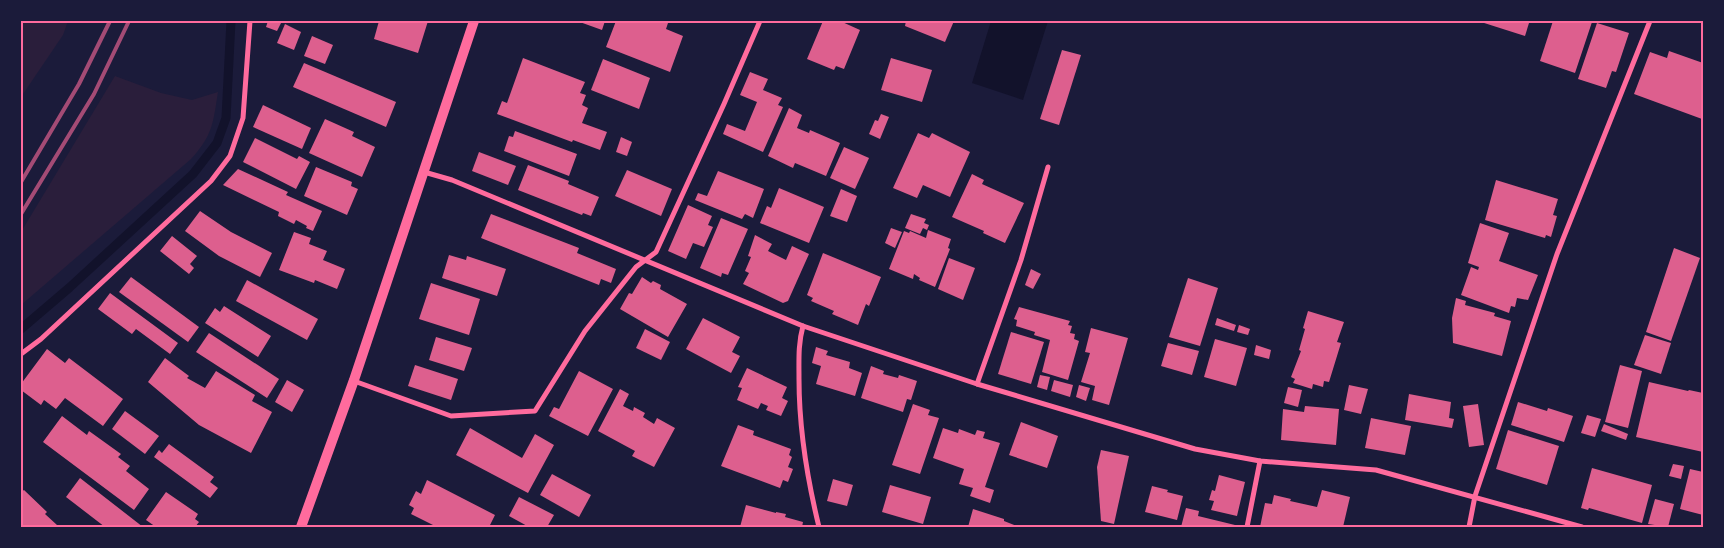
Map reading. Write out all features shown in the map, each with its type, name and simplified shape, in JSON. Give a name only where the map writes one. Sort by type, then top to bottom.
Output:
[{"type":"main road","points":[[301,527],[354,380],[474,21]]},
{"type":"street","points":[[21,354],[41,339],[211,182],[230,156],[243,118],[250,21]]},
{"type":"street","points":[[354,380],[451,416],[535,411],[585,331],[636,267],[656,252],[760,21]]},
{"type":"street","points":[[1469,527],[1474,496],[1557,254],[1650,21]]},
{"type":"street","points":[[976,384],[1021,260],[1048,167]]},
{"type":"street","points":[[424,172],[452,180],[803,326],[976,384],[1195,449],[1260,461],[1376,470],[1582,527]]},
{"type":"street","points":[[803,326],[798,342],[799,400],[804,455],[819,527]]},
{"type":"street","points":[[1247,527],[1260,461]]},
{"type":"shaded area","points":[[21,21],[68,21],[63,35],[21,97]]},
{"type":"shaded area","points":[[991,21],[1048,21],[1023,100],[972,83]]},
{"type":"shaded area","points":[[115,76],[161,93],[192,100],[218,92],[211,128],[204,143],[191,159],[21,305],[21,232]]},
{"type":"building","points":[[268,21],[281,23],[277,31],[266,27]]},
{"type":"building","points":[[379,21],[428,21],[418,53],[374,39]]},
{"type":"building","points":[[577,21],[605,21],[602,30]]},
{"type":"building","points":[[616,21],[664,21],[668,23],[666,29],[683,36],[670,72],[606,47]]},
{"type":"building","points":[[823,21],[840,21],[860,30],[844,69],[836,66],[834,70],[807,59]]},
{"type":"building","points":[[906,21],[954,21],[945,42],[905,26]]},
{"type":"building","points":[[1522,21],[1529,23],[1525,36],[1481,22]]},
{"type":"building","points":[[1553,21],[1592,22],[1575,73],[1540,61]]},
{"type":"building","points":[[1597,23],[1629,33],[1616,72],[1612,71],[1606,88],[1578,79]]},
{"type":"building","points":[[285,24],[301,32],[294,50],[277,43]]},
{"type":"building","points":[[312,36],[333,45],[325,64],[304,56]]},
{"type":"building","points":[[1062,50],[1081,55],[1059,125],[1040,119]]},
{"type":"building","points":[[1669,51],[1703,63],[1702,119],[1634,94],[1650,52],[1667,58]]},
{"type":"building","points":[[523,58],[585,82],[580,93],[586,95],[582,105],[588,108],[582,123],[607,132],[600,150],[573,140],[572,142],[497,114],[502,101],[507,103]]},
{"type":"building","points":[[891,58],[932,70],[922,102],[881,90]]},
{"type":"building","points":[[603,59],[650,78],[639,109],[591,90]]},
{"type":"building","points":[[304,63],[396,102],[386,127],[293,87]]},
{"type":"building","points":[[750,72],[768,79],[763,90],[782,98],[778,105],[783,107],[763,152],[723,134],[727,124],[745,131],[757,102],[740,95]]},
{"type":"building","points":[[263,105],[311,128],[302,149],[253,127]]},
{"type":"building","points":[[789,108],[802,115],[797,128],[809,133],[810,130],[840,143],[826,176],[795,163],[793,168],[768,156]]},
{"type":"building","points":[[881,114],[889,117],[880,139],[869,134],[875,120],[878,121]]},
{"type":"building","points":[[325,119],[354,132],[352,136],[375,147],[362,177],[309,153]]},
{"type":"building","points":[[515,131],[577,154],[569,176],[504,151],[509,136],[513,137]]},
{"type":"building","points":[[918,133],[929,138],[932,133],[970,152],[950,197],[923,185],[917,198],[893,188]]},
{"type":"building","points":[[621,137],[632,142],[627,156],[616,152]]},
{"type":"building","points":[[255,138],[297,159],[299,156],[310,162],[296,189],[243,162]]},
{"type":"building","points":[[844,147],[869,158],[855,189],[830,178]]},
{"type":"building","points":[[479,152],[516,166],[508,185],[472,171]]},
{"type":"building","points":[[528,165],[569,181],[568,184],[599,197],[591,216],[583,213],[582,215],[518,190]]},
{"type":"building","points":[[316,167],[352,182],[351,186],[358,189],[347,215],[304,196]]},
{"type":"building","points":[[238,169],[288,192],[286,195],[322,211],[313,231],[296,220],[294,224],[278,216],[279,212],[223,185]]},
{"type":"building","points":[[627,170],[672,189],[661,216],[615,196]]},
{"type":"building","points":[[718,171],[764,189],[753,218],[745,214],[742,219],[695,200],[698,193],[707,196]]},
{"type":"building","points":[[972,174],[984,180],[982,184],[1024,203],[1005,243],[983,233],[984,231],[952,217]]},
{"type":"building","points":[[1496,180],[1558,199],[1553,215],[1557,216],[1551,237],[1546,235],[1545,238],[1485,220]]},
{"type":"building","points":[[779,188],[824,207],[809,243],[760,223],[767,206],[771,208]]},
{"type":"building","points":[[841,189],[857,196],[847,222],[830,216]]},
{"type":"building","points":[[688,205],[712,216],[708,225],[713,227],[704,247],[693,243],[686,259],[668,251]]},
{"type":"building","points":[[200,211],[231,232],[272,253],[260,277],[219,256],[185,231]]},
{"type":"building","points":[[491,214],[579,248],[577,253],[616,269],[611,283],[601,279],[599,285],[481,238]]},
{"type":"building","points":[[911,214],[926,219],[924,223],[929,225],[927,230],[923,228],[920,234],[905,228]]},
{"type":"building","points":[[721,218],[748,229],[728,275],[722,273],[721,277],[700,268]]},
{"type":"building","points":[[1480,223],[1509,233],[1499,261],[1538,275],[1528,300],[1517,298],[1515,307],[1511,306],[1509,313],[1461,295],[1471,267],[1478,270],[1479,267],[1468,263]]},
{"type":"building","points":[[891,228],[902,232],[895,248],[885,243]]},
{"type":"building","points":[[928,230],[951,239],[948,248],[950,249],[935,287],[919,280],[920,278],[914,274],[913,279],[889,269],[904,231],[909,233],[910,231],[926,238]]},
{"type":"building","points":[[294,232],[311,238],[309,244],[327,251],[323,260],[345,269],[337,289],[315,280],[314,283],[279,270]]},
{"type":"building","points":[[755,235],[772,244],[768,251],[786,260],[792,246],[809,254],[788,301],[783,303],[743,284],[749,273],[745,271],[751,257],[748,256]]},
{"type":"building","points":[[172,236],[197,256],[190,264],[194,268],[189,274],[160,251]]},
{"type":"building","points":[[1674,248],[1700,258],[1671,341],[1646,332]]},
{"type":"building","points":[[823,253],[881,277],[869,306],[866,304],[858,325],[832,314],[834,311],[811,301],[813,298],[807,295]]},
{"type":"building","points":[[449,255],[466,260],[467,256],[506,269],[497,296],[442,278]]},
{"type":"building","points":[[949,258],[975,268],[963,300],[938,289]]},
{"type":"building","points":[[1031,269],[1041,274],[1033,289],[1025,285]]},
{"type":"building","points":[[131,277],[199,327],[188,342],[119,292]]},
{"type":"building","points":[[642,277],[651,283],[653,281],[661,285],[660,289],[687,304],[668,337],[620,309],[629,293],[632,294]]},
{"type":"building","points":[[1188,278],[1218,288],[1200,346],[1169,337]]},
{"type":"building","points":[[247,280],[318,319],[307,340],[236,301]]},
{"type":"building","points":[[431,283],[480,299],[469,335],[419,319]]},
{"type":"building","points":[[110,293],[178,343],[170,354],[136,329],[132,334],[98,309]]},
{"type":"building","points":[[1456,298],[1466,301],[1465,305],[1495,313],[1494,316],[1511,321],[1502,356],[1453,343],[1452,318]]},
{"type":"building","points":[[224,306],[271,336],[258,357],[205,323],[215,308],[220,312]]},
{"type":"building","points":[[1019,307],[1070,321],[1068,325],[1072,326],[1070,333],[1075,334],[1074,339],[1079,341],[1068,380],[1042,372],[1050,340],[1034,335],[1035,332],[1016,326],[1017,320],[1014,319]]},
{"type":"building","points":[[1308,311],[1344,322],[1337,342],[1341,343],[1329,382],[1324,381],[1323,387],[1313,384],[1312,389],[1293,383],[1295,379],[1291,377],[1301,351],[1299,350]]},
{"type":"building","points":[[703,318],[740,337],[732,352],[740,356],[731,373],[686,349]]},
{"type":"building","points":[[1217,318],[1236,325],[1234,331],[1215,325]]},
{"type":"building","points":[[1239,325],[1250,329],[1248,335],[1237,332]]},
{"type":"building","points":[[1091,328],[1128,338],[1109,405],[1092,400],[1095,386],[1081,382],[1090,353],[1085,352]]},
{"type":"building","points":[[645,329],[670,342],[661,360],[636,348]]},
{"type":"building","points":[[1011,332],[1044,342],[1031,384],[998,374]]},
{"type":"building","points":[[209,333],[279,379],[267,398],[196,352]]},
{"type":"building","points":[[1645,335],[1671,343],[1661,374],[1634,365]]},
{"type":"building","points":[[436,337],[472,348],[464,371],[429,360]]},
{"type":"building","points":[[1215,339],[1247,348],[1236,386],[1204,377]]},
{"type":"building","points":[[1168,343],[1199,351],[1192,375],[1161,366]]},
{"type":"building","points":[[1256,345],[1271,350],[1269,359],[1254,355]]},
{"type":"building","points":[[816,347],[828,351],[826,355],[850,362],[849,368],[862,373],[855,396],[816,384],[821,366],[812,363]]},
{"type":"building","points":[[47,349],[65,363],[69,358],[123,399],[103,426],[65,398],[56,409],[44,400],[41,405],[21,390],[21,384]]},
{"type":"building","points":[[165,358],[189,376],[187,378],[205,388],[216,371],[255,395],[252,401],[272,412],[251,453],[199,425],[148,382]]},
{"type":"building","points":[[415,365],[458,379],[451,400],[408,386]]},
{"type":"building","points":[[1620,365],[1642,371],[1628,428],[1605,422]]},
{"type":"building","points":[[871,366],[884,371],[883,374],[898,378],[899,375],[917,381],[911,400],[907,399],[903,412],[861,398]]},
{"type":"building","points":[[747,368],[787,387],[782,398],[788,401],[781,416],[766,410],[768,406],[761,403],[758,409],[737,400],[742,388],[738,387]]},
{"type":"building","points":[[579,371],[613,389],[588,436],[549,416],[554,407],[559,409]]},
{"type":"building","points":[[1040,375],[1050,377],[1047,390],[1037,387]]},
{"type":"building","points":[[287,380],[304,390],[292,412],[275,402]]},
{"type":"building","points":[[1054,380],[1073,385],[1070,397],[1051,391]]},
{"type":"building","points":[[1649,382],[1703,393],[1703,452],[1636,437]]},
{"type":"building","points":[[1079,385],[1090,388],[1086,401],[1076,397]]},
{"type":"building","points":[[1349,385],[1368,389],[1361,414],[1344,410]]},
{"type":"building","points":[[1288,387],[1302,390],[1298,407],[1284,403]]},
{"type":"building","points":[[620,389],[629,394],[623,406],[633,411],[634,407],[645,413],[643,417],[654,424],[657,418],[675,428],[654,467],[632,456],[635,451],[598,431]]},
{"type":"building","points":[[1409,394],[1451,402],[1449,418],[1454,419],[1452,428],[1405,420]]},
{"type":"building","points":[[1518,402],[1547,411],[1548,408],[1573,416],[1564,442],[1511,425]]},
{"type":"building","points":[[913,404],[930,410],[928,415],[939,418],[920,474],[892,465]]},
{"type":"building","points":[[1478,404],[1484,445],[1469,447],[1463,406]]},
{"type":"building","points":[[1305,406],[1339,409],[1336,445],[1281,440],[1283,409],[1304,412]]},
{"type":"building","points":[[125,411],[159,436],[145,454],[112,429]]},
{"type":"building","points":[[1587,415],[1601,419],[1595,437],[1581,433]]},
{"type":"building","points":[[62,416],[87,435],[89,431],[121,454],[118,457],[130,466],[126,471],[149,489],[134,510],[43,442]]},
{"type":"building","points":[[1371,418],[1411,426],[1405,455],[1365,448]]},
{"type":"building","points":[[1021,422],[1058,436],[1047,468],[1009,455]]},
{"type":"building","points":[[1604,424],[1628,434],[1626,440],[1601,431]]},
{"type":"building","points":[[738,425],[754,431],[753,435],[791,449],[789,455],[792,457],[788,467],[793,469],[788,482],[783,480],[780,488],[721,466]]},
{"type":"building","points":[[470,428],[522,458],[535,434],[554,445],[528,493],[456,455]]},
{"type":"building","points":[[943,428],[958,433],[959,429],[975,435],[977,430],[985,432],[983,438],[1000,443],[985,487],[994,490],[990,503],[970,496],[973,488],[959,484],[964,469],[933,458]]},
{"type":"building","points":[[1508,430],[1559,446],[1547,485],[1496,469]]},
{"type":"building","points":[[169,444],[214,477],[210,482],[218,488],[210,498],[154,457],[159,450],[162,453]]},
{"type":"building","points":[[1101,450],[1129,456],[1114,524],[1101,521],[1097,467]]},
{"type":"building","points":[[1673,464],[1684,466],[1681,479],[1669,476]]},
{"type":"building","points":[[1592,468],[1652,485],[1642,523],[1589,508],[1588,510],[1581,508]]},
{"type":"building","points":[[1690,469],[1703,472],[1703,515],[1680,509]]},
{"type":"building","points":[[552,474],[591,495],[579,517],[540,495]]},
{"type":"building","points":[[1219,475],[1245,482],[1237,516],[1211,510],[1214,501],[1209,500],[1212,490],[1215,491]]},
{"type":"building","points":[[80,478],[143,527],[105,527],[66,497]]},
{"type":"building","points":[[833,479],[853,485],[847,506],[827,501]]},
{"type":"building","points":[[427,480],[495,515],[489,527],[437,527],[411,514],[414,508],[409,505],[416,491],[421,494]]},
{"type":"building","points":[[890,485],[931,497],[923,524],[882,512]]},
{"type":"building","points":[[1152,486],[1183,496],[1177,520],[1145,512]]},
{"type":"building","points":[[24,490],[47,512],[45,514],[57,525],[56,527],[21,527],[21,492]]},
{"type":"building","points":[[1322,490],[1350,497],[1343,527],[1260,527],[1265,503],[1272,504],[1274,495],[1317,507]]},
{"type":"building","points":[[166,492],[198,514],[195,519],[199,522],[195,527],[156,527],[146,520]]},
{"type":"building","points":[[519,497],[554,515],[547,527],[529,527],[509,516]]},
{"type":"building","points":[[1655,499],[1674,504],[1668,527],[1648,524]]},
{"type":"building","points":[[746,505],[786,514],[785,517],[803,522],[802,527],[740,527]]},
{"type":"building","points":[[1186,508],[1199,511],[1198,516],[1235,525],[1234,527],[1181,527]]},
{"type":"building","points":[[973,509],[1004,519],[1004,521],[1019,527],[968,527]]},
{"type":"waterway","points":[[21,329],[69,288],[193,174],[217,143],[226,118],[231,21]]},
{"type":"railway","points":[[21,182],[79,84],[110,21]]},
{"type":"railway","points":[[21,214],[94,94],[129,21]]}]
